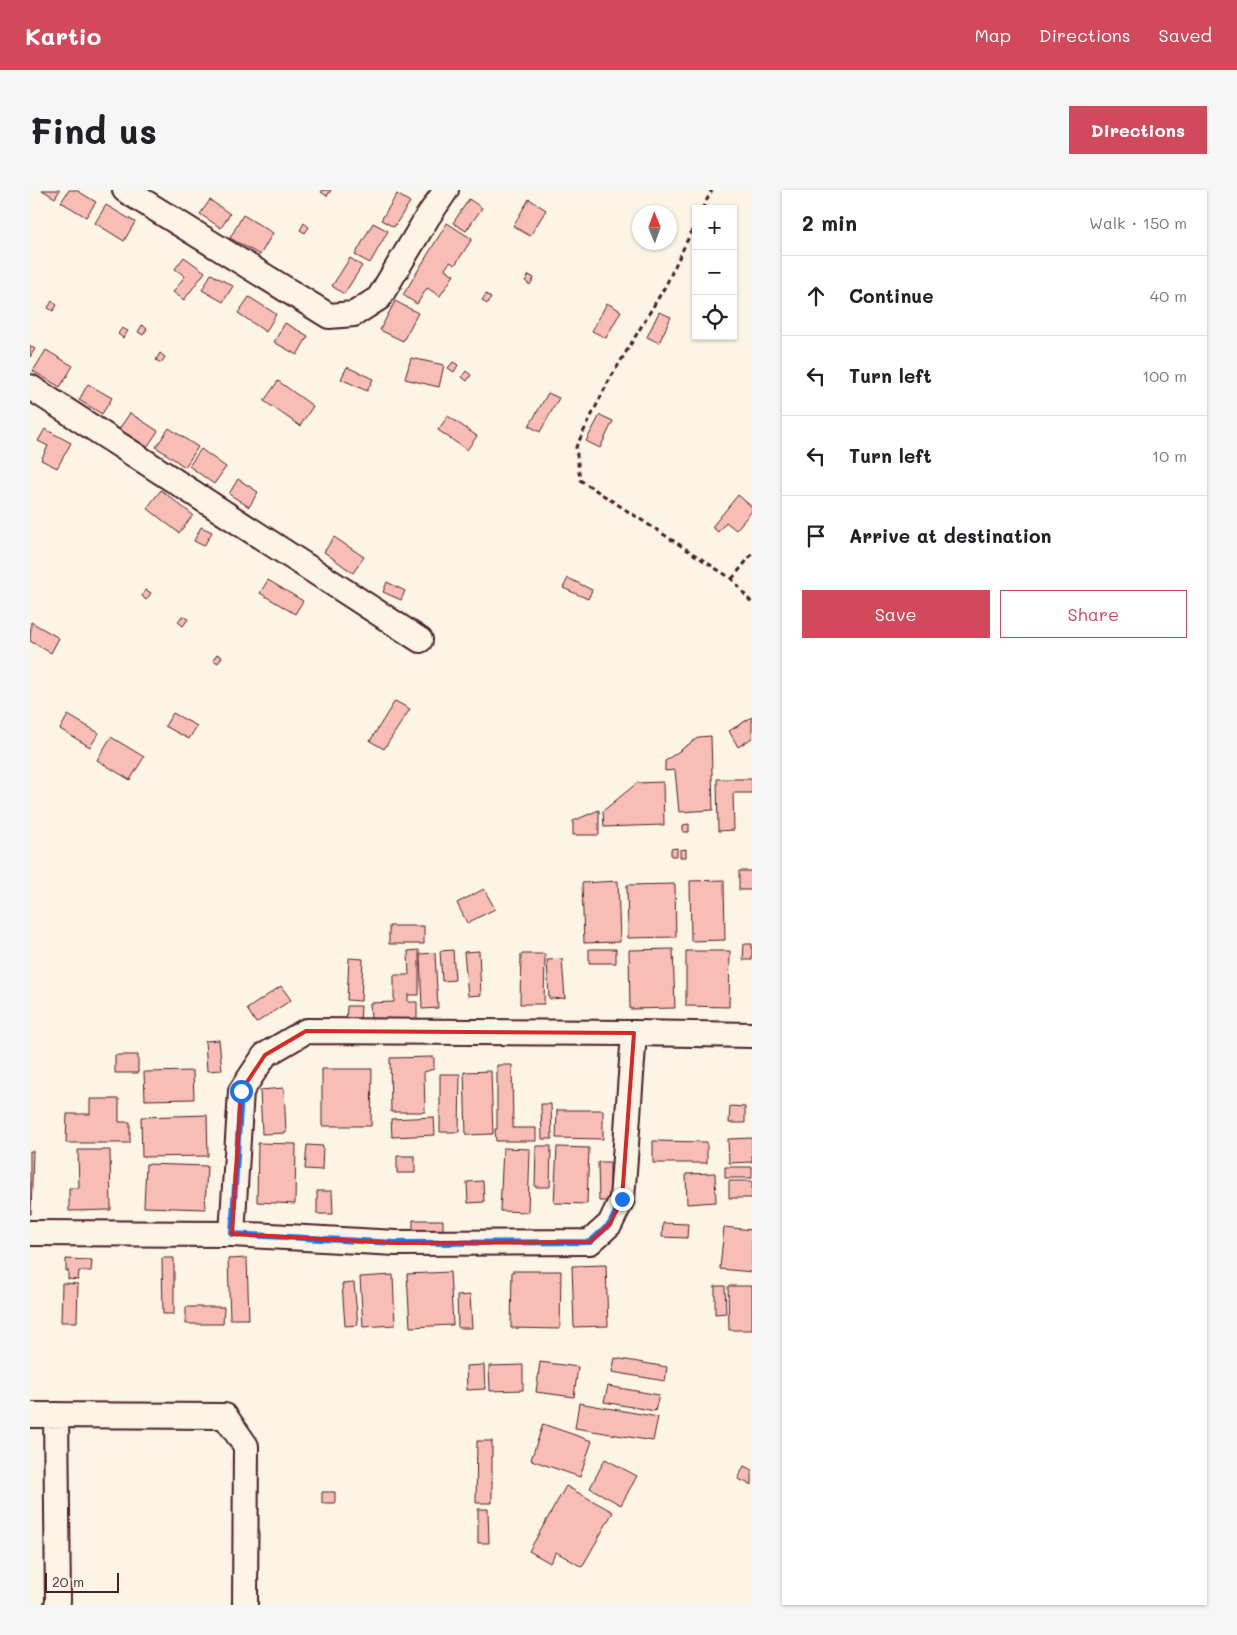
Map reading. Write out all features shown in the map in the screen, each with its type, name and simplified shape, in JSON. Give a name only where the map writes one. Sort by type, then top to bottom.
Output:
[{"type":"street","points":[[125,190],[329,316],[354,314],[379,298],[446,190]]},
{"type":"street","points":[[30,387],[420,640]]},
{"type":"street","points":[[232,1234],[241,1091],[265,1055],[306,1031],[752,1035]]},
{"type":"street","points":[[30,1233],[232,1234],[396,1243],[590,1242],[610,1224],[622,1199],[634,1033]]},
{"type":"street","points":[[30,1415],[225,1416],[246,1446],[245,1605]]},
{"type":"street","points":[[56,1415],[57,1605]]},
{"type":"path","points":[[704,205],[712,190]]},
{"type":"path","points":[[692,230],[666,285],[607,384],[576,446],[580,480],[732,580],[752,603]]},
{"type":"path","points":[[732,580],[752,554]]},
{"type":"highlighted area","points":[[306,1031],[634,1033],[622,1199],[610,1224],[590,1242],[396,1243],[232,1234],[241,1091],[265,1055]]},
{"type":"building","points":[[42,190],[60,190],[55,198]]},
{"type":"building","points":[[69,190],[76,190],[96,202],[86,217],[61,202]]},
{"type":"building","points":[[323,190],[331,190],[327,196],[321,192]]},
{"type":"building","points":[[397,194],[410,202],[394,227],[381,220]]},
{"type":"building","points":[[469,199],[482,208],[466,231],[453,223]]},
{"type":"building","points":[[529,199],[546,210],[530,236],[513,226]]},
{"type":"building","points":[[210,200],[230,214],[221,228],[200,214]]},
{"type":"building","points":[[106,205],[135,222],[124,241],[95,223]]},
{"type":"building","points":[[243,215],[273,233],[260,255],[230,238]]},
{"type":"building","points":[[304,223],[309,227],[305,233],[300,230]]},
{"type":"building","points":[[373,223],[388,231],[370,263],[355,255]]},
{"type":"building","points":[[447,223],[472,239],[455,265],[450,262],[445,269],[454,275],[440,296],[427,288],[417,304],[403,295]]},
{"type":"building","points":[[184,257],[205,272],[184,300],[173,292],[185,276],[175,269]]},
{"type":"building","points":[[350,258],[362,266],[344,294],[332,286]]},
{"type":"building","points":[[211,274],[233,286],[223,302],[202,290]]},
{"type":"building","points":[[529,275],[534,278],[530,285],[525,281]]},
{"type":"building","points":[[486,294],[491,298],[487,304],[482,300]]},
{"type":"building","points":[[249,297],[276,314],[266,332],[238,313]]},
{"type":"building","points":[[52,301],[57,305],[53,311],[48,308]]},
{"type":"building","points":[[395,301],[418,313],[403,341],[380,330]]},
{"type":"building","points":[[607,303],[621,311],[606,338],[592,331]]},
{"type":"building","points":[[659,312],[671,317],[659,343],[647,337]]},
{"type":"building","points":[[285,323],[308,336],[297,355],[274,342]]},
{"type":"building","points":[[142,325],[147,329],[143,335],[138,332]]},
{"type":"building","points":[[122,328],[128,331],[123,338],[118,334]]},
{"type":"building","points":[[30,346],[35,349],[30,357]]},
{"type":"building","points":[[46,350],[73,366],[60,387],[33,371]]},
{"type":"building","points":[[160,353],[165,357],[161,363],[156,360]]},
{"type":"building","points":[[411,358],[444,365],[439,387],[405,379]]},
{"type":"building","points":[[453,362],[458,365],[454,372],[448,368]]},
{"type":"building","points":[[347,367],[373,379],[367,391],[341,379]]},
{"type":"building","points":[[466,371],[471,375],[467,381],[462,377]]},
{"type":"building","points":[[278,381],[313,406],[300,426],[264,401]]},
{"type":"building","points":[[88,384],[112,398],[102,414],[79,400]]},
{"type":"building","points":[[548,393],[559,398],[540,432],[529,426]]},
{"type":"building","points":[[130,413],[158,431],[147,447],[119,429]]},
{"type":"building","points":[[600,415],[613,421],[600,448],[586,441]]},
{"type":"building","points":[[448,416],[477,436],[467,450],[438,430]]},
{"type":"building","points":[[169,428],[198,447],[185,467],[156,447]]},
{"type":"building","points":[[45,429],[71,443],[57,468],[41,460],[48,446],[38,441]]},
{"type":"building","points":[[201,449],[226,467],[214,484],[189,466]]},
{"type":"building","points":[[238,479],[258,492],[249,507],[229,494]]},
{"type":"building","points":[[161,490],[193,515],[179,533],[147,508]]},
{"type":"building","points":[[738,495],[752,507],[752,511],[736,530],[726,522],[718,532],[712,527]]},
{"type":"building","points":[[201,527],[212,532],[204,546],[194,541]]},
{"type":"building","points":[[334,537],[364,557],[353,573],[324,552]]},
{"type":"building","points":[[568,578],[592,590],[588,599],[563,588]]},
{"type":"building","points":[[268,580],[303,601],[295,614],[260,593]]},
{"type":"building","points":[[387,582],[405,591],[401,600],[383,592]]},
{"type":"building","points":[[146,590],[151,593],[146,600],[142,596]]},
{"type":"building","points":[[182,616],[188,619],[183,626],[178,622]]},
{"type":"building","points":[[31,622],[59,638],[51,653],[30,641]]},
{"type":"building","points":[[217,654],[222,657],[218,663],[213,660]]},
{"type":"building","points":[[395,701],[410,709],[384,749],[370,741]]},
{"type":"building","points":[[173,713],[197,726],[189,739],[165,726]]},
{"type":"building","points":[[68,715],[99,733],[90,747],[60,729]]},
{"type":"building","points":[[752,717],[752,738],[738,747],[729,731]]},
{"type":"building","points":[[711,736],[713,810],[679,812],[675,770],[665,771],[665,761],[699,737]]},
{"type":"building","points":[[111,737],[144,757],[130,780],[97,760]]},
{"type":"building","points":[[717,779],[752,779],[752,793],[733,793],[734,830],[718,831]]},
{"type":"building","points":[[663,782],[664,825],[604,827],[603,811],[637,783]]},
{"type":"building","points":[[599,810],[599,835],[573,835],[573,821]]},
{"type":"building","points":[[689,824],[689,832],[683,832],[683,825]]},
{"type":"building","points":[[677,848],[677,856],[671,856],[671,849]]},
{"type":"building","points":[[686,849],[686,857],[680,857],[680,850]]},
{"type":"building","points":[[739,871],[752,871],[752,890],[739,890]]},
{"type":"building","points":[[724,880],[725,940],[691,941],[690,881]]},
{"type":"building","points":[[618,881],[620,942],[584,943],[582,883]]},
{"type":"building","points":[[675,884],[676,937],[628,938],[627,885]]},
{"type":"building","points":[[484,889],[495,909],[467,923],[457,903]]},
{"type":"building","points":[[389,926],[424,926],[424,944],[389,944]]},
{"type":"building","points":[[744,944],[752,944],[752,960],[743,960]]},
{"type":"building","points":[[589,949],[616,949],[616,963],[589,963]]},
{"type":"building","points":[[673,949],[675,1008],[630,1009],[629,950]]},
{"type":"building","points":[[419,950],[419,995],[408,995],[408,1002],[417,1002],[417,1019],[371,1019],[370,1003],[394,1002],[394,975],[409,975],[408,951]]},
{"type":"building","points":[[453,950],[455,980],[442,981],[440,951]]},
{"type":"building","points":[[479,951],[481,995],[468,996],[464,952]]},
{"type":"building","points":[[686,951],[730,951],[729,1007],[686,1006]]},
{"type":"building","points":[[435,953],[438,1008],[422,1009],[420,954]]},
{"type":"building","points":[[521,954],[545,954],[544,1004],[520,1004]]},
{"type":"building","points":[[349,958],[363,959],[361,1001],[347,1000]]},
{"type":"building","points":[[562,959],[565,998],[549,999],[547,960]]},
{"type":"building","points":[[281,986],[291,1000],[256,1023],[247,1009]]},
{"type":"building","points":[[347,1006],[361,1006],[360,1024],[346,1023]]},
{"type":"building","points":[[219,1040],[222,1070],[207,1071],[205,1041]]},
{"type":"building","points":[[115,1055],[138,1055],[138,1073],[115,1073]]},
{"type":"building","points":[[434,1057],[434,1069],[424,1072],[425,1112],[391,1112],[390,1058]]},
{"type":"building","points":[[497,1065],[512,1065],[513,1128],[536,1128],[536,1141],[496,1141]]},
{"type":"building","points":[[322,1069],[372,1069],[371,1126],[322,1126]]},
{"type":"building","points":[[193,1071],[194,1099],[145,1100],[144,1072]]},
{"type":"building","points":[[491,1071],[493,1134],[466,1135],[464,1072]]},
{"type":"building","points":[[440,1074],[460,1074],[459,1132],[440,1132]]},
{"type":"building","points":[[284,1088],[286,1133],[262,1134],[260,1090]]},
{"type":"building","points":[[90,1099],[119,1099],[119,1122],[130,1122],[130,1143],[66,1143],[67,1114],[90,1114]]},
{"type":"building","points":[[541,1104],[551,1104],[552,1139],[542,1139]]},
{"type":"building","points":[[730,1106],[745,1107],[745,1123],[729,1123]]},
{"type":"building","points":[[557,1110],[603,1110],[603,1139],[556,1138]]},
{"type":"building","points":[[207,1115],[208,1156],[142,1157],[141,1117]]},
{"type":"building","points":[[434,1117],[435,1135],[392,1137],[391,1119]]},
{"type":"building","points":[[752,1138],[752,1162],[729,1163],[728,1139]]},
{"type":"building","points":[[653,1141],[707,1142],[707,1163],[653,1163]]},
{"type":"building","points":[[258,1143],[296,1144],[295,1204],[257,1202]]},
{"type":"building","points":[[307,1145],[323,1146],[322,1170],[305,1169]]},
{"type":"building","points":[[536,1146],[551,1146],[550,1187],[535,1187]]},
{"type":"building","points":[[557,1147],[589,1148],[587,1204],[554,1203]]},
{"type":"building","points":[[503,1148],[530,1149],[528,1212],[500,1211]]},
{"type":"building","points":[[78,1150],[110,1150],[111,1210],[69,1211],[69,1188],[79,1188]]},
{"type":"building","points":[[30,1151],[33,1151],[31,1214],[30,1214]]},
{"type":"building","points":[[397,1156],[415,1156],[415,1173],[397,1173]]},
{"type":"building","points":[[598,1162],[610,1162],[610,1201],[599,1201]]},
{"type":"building","points":[[146,1164],[207,1166],[205,1209],[144,1207]]},
{"type":"building","points":[[725,1167],[752,1167],[752,1178],[725,1178]]},
{"type":"building","points":[[715,1173],[716,1202],[687,1204],[686,1174]]},
{"type":"building","points":[[483,1181],[484,1202],[468,1203],[467,1182]]},
{"type":"building","points":[[729,1181],[752,1181],[752,1198],[729,1198]]},
{"type":"building","points":[[317,1191],[332,1191],[333,1214],[317,1214]]},
{"type":"building","points":[[413,1220],[443,1220],[443,1235],[413,1235]]},
{"type":"building","points":[[663,1223],[688,1224],[687,1238],[662,1237]]},
{"type":"building","points":[[724,1227],[752,1230],[752,1272],[720,1269]]},
{"type":"building","points":[[162,1258],[174,1258],[174,1314],[163,1314]]},
{"type":"building","points":[[247,1258],[249,1319],[230,1319],[228,1259]]},
{"type":"building","points":[[66,1259],[92,1260],[91,1271],[79,1271],[78,1280],[68,1279]]},
{"type":"building","points":[[606,1265],[608,1326],[574,1327],[572,1266]]},
{"type":"building","points":[[512,1271],[561,1271],[560,1329],[511,1328]]},
{"type":"building","points":[[450,1272],[453,1325],[410,1327],[407,1274]]},
{"type":"building","points":[[393,1275],[395,1325],[363,1327],[360,1277]]},
{"type":"building","points":[[62,1283],[78,1284],[77,1322],[61,1322]]},
{"type":"building","points":[[354,1283],[358,1325],[345,1326],[342,1284]]},
{"type":"building","points":[[715,1286],[725,1286],[726,1313],[715,1314]]},
{"type":"building","points":[[728,1286],[752,1286],[752,1330],[729,1330]]},
{"type":"building","points":[[470,1295],[472,1328],[458,1328],[457,1296]]},
{"type":"building","points":[[186,1307],[224,1307],[223,1324],[186,1324]]},
{"type":"building","points":[[615,1358],[667,1367],[665,1381],[612,1372]]},
{"type":"building","points":[[540,1362],[578,1367],[574,1397],[536,1392]]},
{"type":"building","points":[[484,1365],[485,1389],[467,1390],[466,1366]]},
{"type":"building","points":[[523,1365],[523,1390],[490,1391],[489,1366]]},
{"type":"building","points":[[608,1386],[659,1395],[655,1411],[604,1402]]},
{"type":"building","points":[[579,1403],[658,1417],[653,1441],[575,1428]]},
{"type":"building","points":[[543,1424],[592,1441],[580,1477],[531,1460]]},
{"type":"building","points":[[477,1441],[492,1441],[492,1503],[476,1503]]},
{"type":"building","points":[[605,1459],[637,1476],[621,1505],[590,1488]]},
{"type":"building","points":[[744,1466],[752,1470],[752,1485],[738,1479]]},
{"type":"building","points":[[566,1486],[613,1512],[582,1567],[556,1552],[550,1563],[529,1551]]},
{"type":"building","points":[[322,1492],[335,1492],[335,1503],[322,1503]]},
{"type":"building","points":[[478,1509],[488,1509],[489,1543],[478,1543]]},
{"type":"route","points":[[241,1091],[232,1234],[396,1243],[590,1242],[610,1224],[622,1199]]}]
